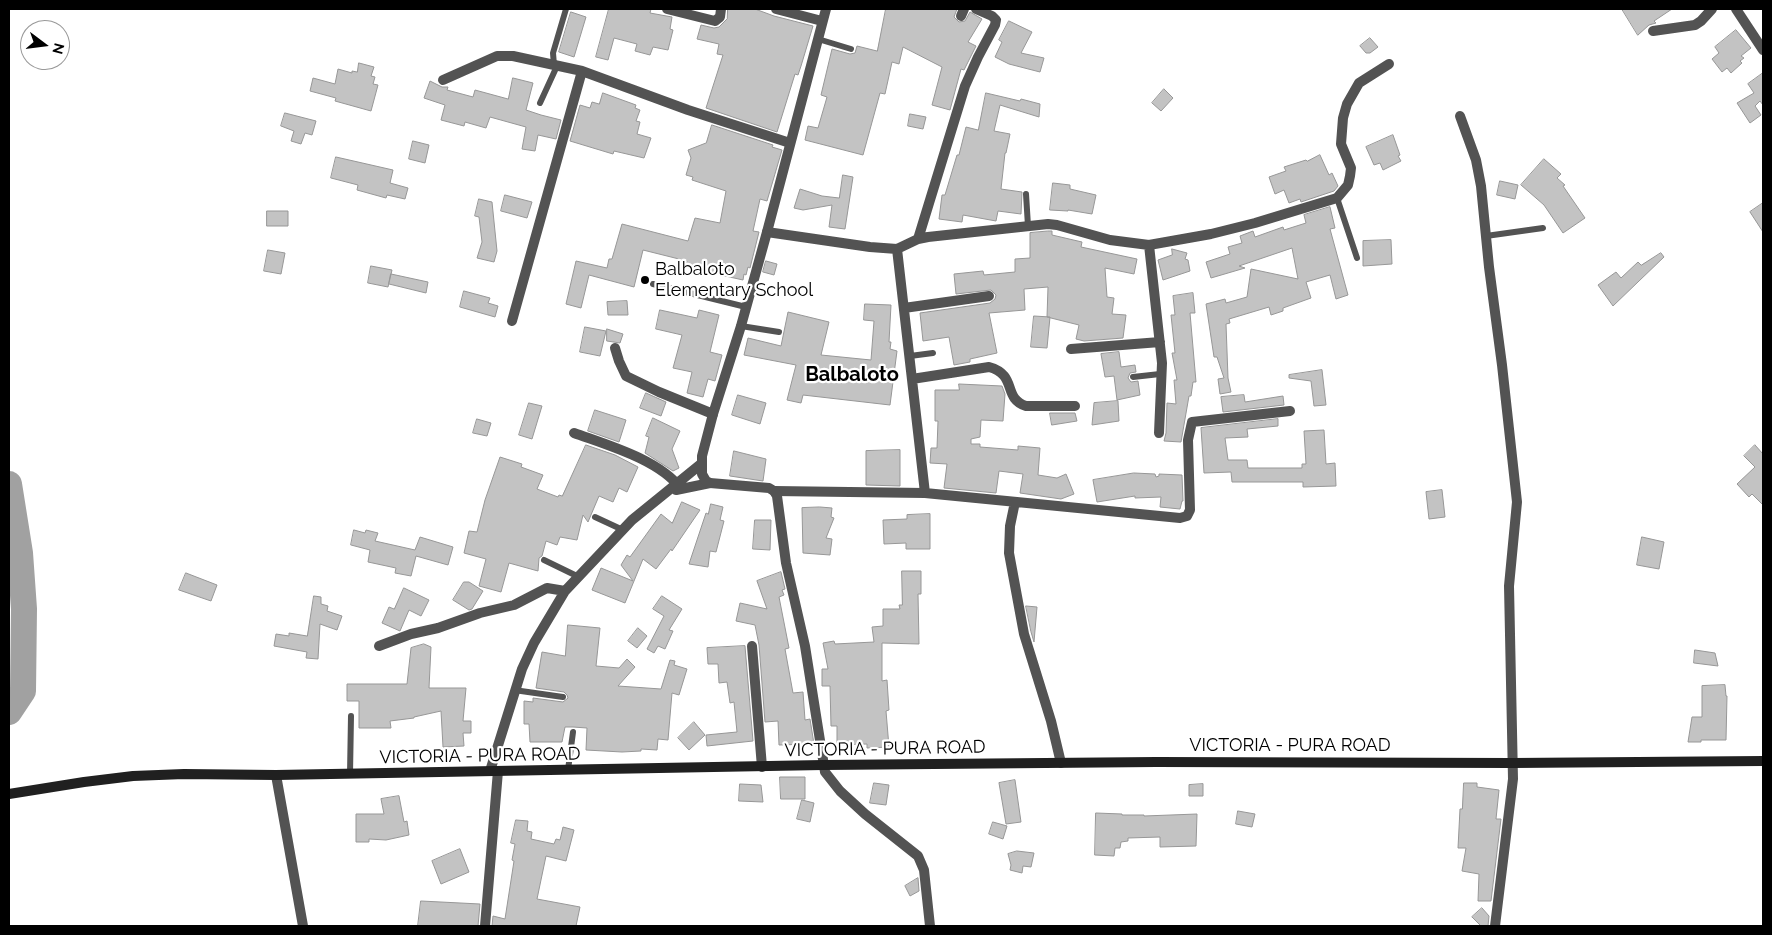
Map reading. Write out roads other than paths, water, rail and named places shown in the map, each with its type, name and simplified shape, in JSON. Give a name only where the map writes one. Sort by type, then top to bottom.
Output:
[{"type":"main road","name":"VICTORIA - PURA ROAD","points":[[9,794],[133,776],[219,773],[276,775],[823,765],[1061,763],[1763,761]]},
{"type":"street","points":[[667,9],[716,21],[720,17],[721,9]]},
{"type":"street","points":[[776,9],[822,21]]},
{"type":"street","points":[[710,483],[706,481],[702,474],[701,464],[713,414],[741,326],[826,9]]},
{"type":"street","points":[[918,239],[966,86],[978,57],[995,25],[996,20],[992,16],[976,9]]},
{"type":"street","points":[[1653,31],[1695,25],[1712,9]]},
{"type":"street","points":[[1736,9],[1763,50]]},
{"type":"street","points":[[443,80],[497,56],[513,56],[582,71],[688,110],[790,143]]},
{"type":"street","points":[[767,232],[870,247],[897,249],[918,239],[1028,226],[1057,225],[1110,240],[1149,245],[1211,234],[1255,223],[1337,198],[1348,185],[1351,168],[1341,144],[1346,104],[1359,83],[1389,64]]},
{"type":"street","points":[[512,321],[582,71]]},
{"type":"street","points":[[1460,116],[1479,171],[1517,502],[1509,586],[1512,796],[1495,926]]},
{"type":"street","points":[[1149,245],[1162,363],[1160,374],[1159,433]]},
{"type":"street","points":[[897,249],[925,493]]},
{"type":"street","points":[[904,308],[989,296]]},
{"type":"street","points":[[1071,349],[1160,342]]},
{"type":"street","points":[[615,348],[626,376],[713,414]]},
{"type":"street","points":[[912,379],[989,367],[998,369],[1004,374],[1016,401],[1021,404],[1026,406],[1075,406]]},
{"type":"street","points":[[774,491],[925,493],[1180,518],[1187,516],[1190,510],[1188,440],[1192,422],[1290,411]]},
{"type":"street","points":[[574,433],[661,469],[676,488]]},
{"type":"street","points":[[485,926],[494,771],[514,690],[534,643],[565,592],[622,530],[642,511],[676,488],[701,464]]},
{"type":"street","points":[[676,488],[710,483],[769,488],[777,496],[786,563],[805,646],[825,772],[840,790],[865,814],[918,856],[924,870],[930,926]]},
{"type":"street","points":[[1015,502],[1010,526],[1009,552],[1024,634],[1051,721],[1061,763]]},
{"type":"street","points":[[379,646],[480,613],[514,605],[547,588],[565,592]]},
{"type":"street","points":[[752,646],[762,767]]},
{"type":"street","points":[[276,775],[303,926]]},
{"type":"lane","points":[[540,103],[556,66],[552,52],[566,9]]},
{"type":"lane","points":[[818,39],[851,49]]},
{"type":"lane","points":[[1026,194],[1028,226]]},
{"type":"lane","points":[[1337,198],[1357,258]]},
{"type":"lane","points":[[1486,236],[1544,228]]},
{"type":"lane","points":[[653,284],[746,307]]},
{"type":"lane","points":[[741,326],[779,332]]},
{"type":"lane","points":[[910,356],[933,353]]},
{"type":"lane","points":[[1133,377],[1160,374]]},
{"type":"lane","points":[[595,517],[622,530]]},
{"type":"lane","points":[[544,560],[579,577]]},
{"type":"lane","points":[[514,690],[563,698]]},
{"type":"lane","points":[[350,774],[351,716]]},
{"type":"lane","points":[[568,770],[573,732]]},
{"type":"waterway","points":[[9,484],[20,553],[24,609],[23,691],[9,712]]},
{"type":"place","name":"Balbaloto Elementary School","points":[[645,280]]},
{"type":"district","name":"Balbaloto","points":[[852,375]]}]
